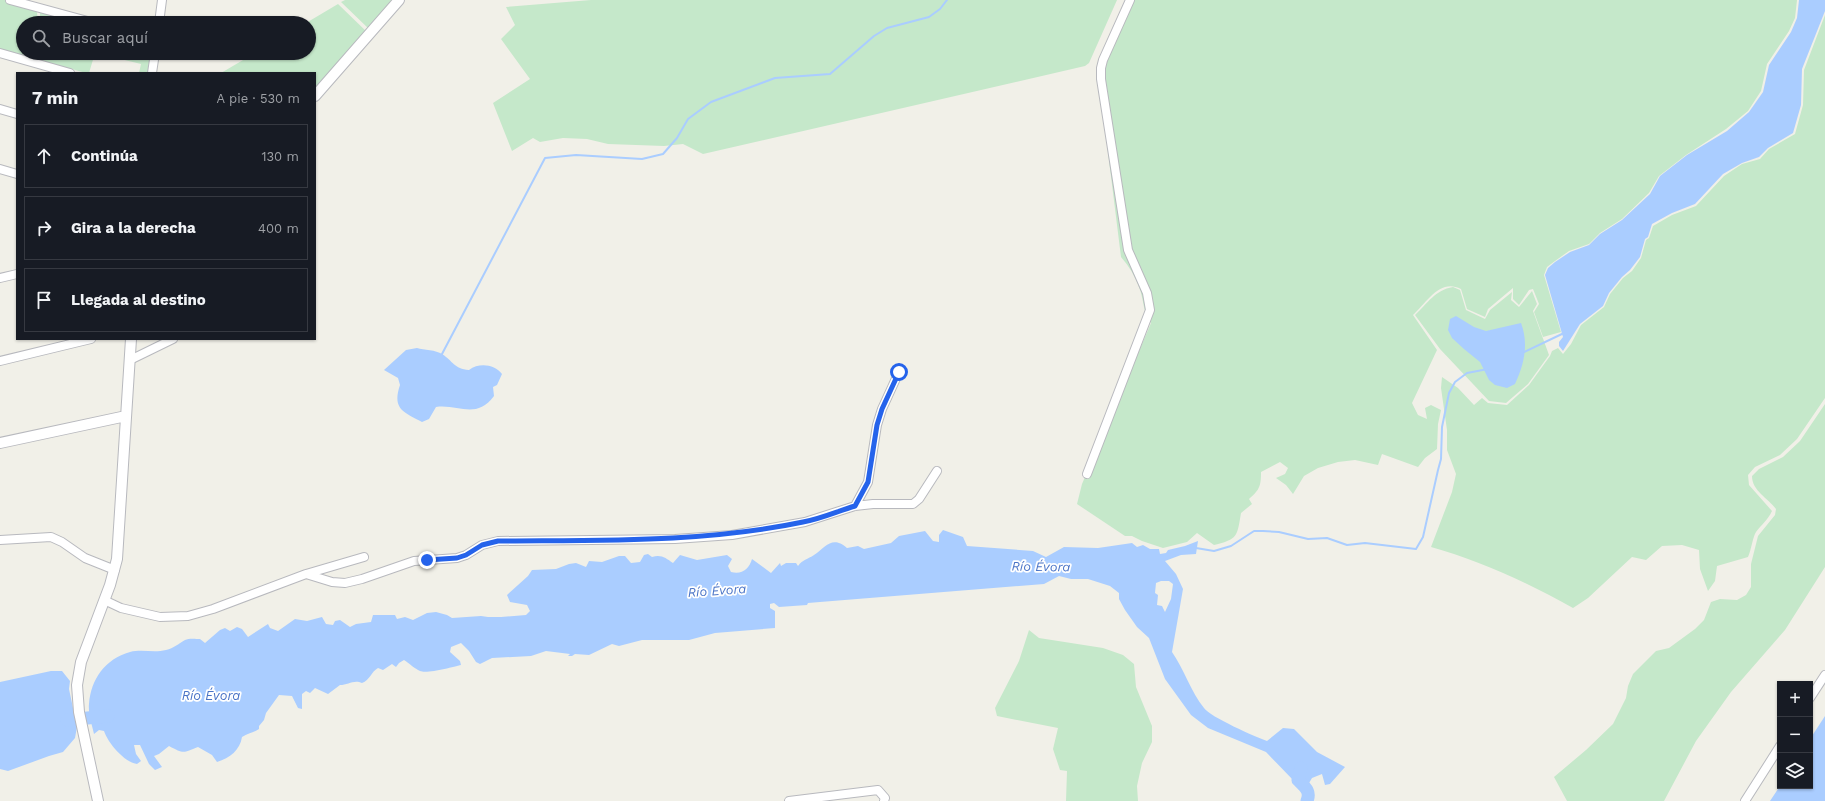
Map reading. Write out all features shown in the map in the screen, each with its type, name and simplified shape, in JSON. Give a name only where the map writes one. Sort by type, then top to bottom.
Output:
[{"type":"street","points":[[10,0],[69,16]]},
{"type":"street","points":[[160,16],[162,0]]},
{"type":"street","points":[[316,95],[399,0]]},
{"type":"street","points":[[1087,474],[1150,310],[1147,293],[1128,250],[1101,80],[1103,60],[1130,0]]},
{"type":"street","points":[[0,53],[16,58]]},
{"type":"street","points":[[24,60],[66,72]]},
{"type":"street","points":[[152,72],[154,60]]},
{"type":"street","points":[[0,109],[16,114]]},
{"type":"street","points":[[0,169],[16,174]]},
{"type":"street","points":[[0,278],[16,274]]},
{"type":"street","points":[[0,361],[87,340]]},
{"type":"street","points":[[98,801],[79,712],[77,686],[81,662],[115,570],[119,546],[131,340]]},
{"type":"street","points":[[130,360],[172,340]]},
{"type":"street","points":[[855,506],[868,482],[877,425],[882,409],[899,372]]},
{"type":"street","points":[[0,443],[126,416]]},
{"type":"street","points":[[306,574],[332,582],[362,580],[414,561],[457,558],[466,555],[482,545],[498,541],[675,539],[732,535],[805,522],[855,506],[873,504],[913,504],[919,499],[937,471]]},
{"type":"street","points":[[0,540],[51,537],[85,558],[115,570]]},
{"type":"street","points":[[104,600],[121,608],[144,614],[176,618],[213,609],[306,574],[364,557]]},
{"type":"street","points":[[1813,693],[1825,674]]},
{"type":"street","points":[[1745,801],[1777,751]]},
{"type":"street","points":[[789,801],[878,790],[885,798],[884,801]]},
{"type":"green space","points":[[0,0],[15,0],[28,9],[37,12],[37,16],[16,16],[16,53],[0,49]]},
{"type":"green space","points":[[345,0],[397,0],[370,30],[341,2]]},
{"type":"green space","points":[[591,0],[1117,0],[1089,63],[1085,66],[703,154],[683,144],[664,146],[608,144],[587,139],[563,138],[540,142],[533,138],[512,151],[493,103],[530,79],[501,39],[515,25],[506,7]]},
{"type":"green space","points":[[1132,0],[1797,0],[1795,18],[1789,31],[1767,64],[1761,91],[1748,111],[1726,129],[1686,155],[1659,176],[1649,193],[1622,219],[1600,233],[1589,244],[1569,251],[1547,267],[1544,275],[1561,332],[1543,337],[1534,312],[1539,304],[1533,289],[1529,290],[1519,305],[1513,299],[1513,288],[1488,309],[1485,317],[1467,309],[1461,289],[1453,286],[1447,287],[1434,293],[1413,315],[1437,350],[1412,403],[1418,415],[1427,419],[1425,408],[1431,405],[1441,410],[1438,424],[1437,449],[1425,458],[1418,467],[1382,454],[1378,465],[1355,460],[1338,462],[1318,468],[1304,476],[1293,494],[1286,485],[1276,478],[1285,474],[1288,468],[1280,462],[1261,472],[1259,487],[1256,493],[1249,499],[1252,504],[1241,513],[1237,532],[1232,539],[1214,545],[1197,533],[1187,542],[1163,548],[1132,536],[1125,536],[1077,504],[1082,484],[1151,323],[1146,315],[1141,292],[1136,279],[1121,257],[1099,80]]},
{"type":"green space","points":[[338,4],[368,33],[316,90],[316,72],[223,72],[243,60],[316,60],[316,17]]},
{"type":"green space","points":[[40,12],[57,16],[40,16]]},
{"type":"green space","points":[[1825,15],[1825,398],[1797,439],[1780,455],[1755,467],[1748,475],[1749,485],[1772,511],[1755,534],[1748,557],[1717,566],[1715,581],[1708,591],[1700,569],[1699,550],[1682,545],[1662,546],[1646,560],[1632,557],[1588,598],[1573,608],[1504,573],[1449,552],[1431,547],[1452,492],[1456,474],[1447,450],[1447,430],[1441,388],[1442,377],[1458,388],[1474,405],[1482,398],[1488,403],[1507,405],[1529,385],[1552,351],[1558,348],[1563,354],[1571,344],[1581,325],[1604,307],[1610,294],[1623,278],[1632,271],[1641,258],[1646,240],[1649,238],[1653,226],[1672,215],[1696,206],[1724,176],[1742,164],[1760,159],[1769,149],[1795,134],[1803,105],[1804,70]]},
{"type":"green space","points":[[40,60],[93,60],[89,72],[82,72]]},
{"type":"green space","points":[[125,60],[152,60],[152,72],[139,72],[141,64]]},
{"type":"green space","points":[[1453,287],[1460,290],[1466,310],[1485,319],[1490,310],[1512,292],[1511,300],[1519,307],[1532,291],[1537,304],[1533,311],[1549,355],[1528,384],[1506,403],[1489,401],[1440,349],[1415,315],[1436,294]]},
{"type":"green space","points":[[1825,404],[1825,567],[1785,630],[1731,692],[1696,741],[1664,801],[1567,801],[1554,777],[1586,750],[1613,724],[1626,698],[1628,686],[1633,674],[1656,651],[1669,648],[1695,629],[1704,620],[1711,602],[1720,599],[1737,600],[1746,595],[1751,587],[1751,564],[1758,536],[1775,515],[1776,509],[1757,490],[1752,476],[1759,469],[1783,457],[1800,441]]},
{"type":"green space","points":[[1029,630],[1039,638],[1103,648],[1123,655],[1134,664],[1136,687],[1152,726],[1152,742],[1142,763],[1137,786],[1138,801],[1066,801],[1067,771],[1060,770],[1053,749],[1058,728],[997,716],[995,708],[1019,661]]},
{"type":"water","points":[[1799,0],[1825,0],[1825,11],[1802,69],[1801,105],[1793,133],[1768,148],[1759,157],[1742,163],[1723,174],[1695,204],[1672,213],[1652,224],[1648,237],[1645,239],[1640,257],[1609,293],[1603,306],[1580,324],[1563,351],[1559,346],[1559,342],[1563,337],[1545,275],[1548,268],[1570,252],[1589,245],[1600,234],[1622,220],[1650,194],[1660,176],[1687,155],[1727,131],[1749,112],[1763,92],[1769,65],[1791,32],[1797,18]]},
{"type":"water","points":[[1456,316],[1474,327],[1486,331],[1521,323],[1525,339],[1525,347],[1523,362],[1515,384],[1507,388],[1495,385],[1489,380],[1480,362],[1452,338],[1448,330],[1450,319]]},
{"type":"water","points":[[417,348],[439,353],[460,368],[469,370],[482,365],[495,368],[502,374],[497,385],[493,387],[494,396],[481,407],[474,409],[436,407],[429,419],[422,422],[409,415],[398,405],[397,400],[400,385],[398,378],[384,370],[406,350]]},
{"type":"water","name":"Río Évora","points":[[943,530],[963,537],[967,546],[1033,551],[1046,557],[1064,547],[1098,548],[1132,543],[1137,547],[1143,545],[1150,549],[1159,549],[1160,554],[1198,541],[1196,554],[1181,555],[1165,561],[1176,574],[1183,589],[1172,652],[1199,702],[1208,712],[1267,741],[1283,728],[1294,729],[1317,752],[1345,767],[1330,784],[1325,785],[1322,774],[1312,778],[1309,783],[1303,784],[1294,781],[1266,752],[1208,728],[1191,715],[1165,679],[1149,638],[1137,627],[1125,610],[1119,599],[1119,593],[1110,586],[1088,579],[1071,579],[1059,576],[1044,584],[808,603],[807,605],[779,607],[774,603],[770,604],[770,608],[775,611],[775,628],[715,633],[689,640],[642,640],[619,646],[612,644],[589,655],[575,654],[568,656],[570,654],[546,651],[531,656],[492,658],[480,664],[476,662],[469,651],[461,643],[451,647],[450,652],[460,661],[461,665],[423,672],[404,660],[396,667],[392,664],[383,670],[378,668],[367,680],[362,683],[354,682],[340,685],[328,694],[315,688],[310,693],[306,691],[302,694],[302,709],[298,708],[292,696],[279,695],[266,713],[264,720],[259,726],[259,729],[242,737],[237,750],[234,753],[217,762],[212,755],[198,747],[184,752],[169,746],[154,756],[162,767],[155,770],[149,764],[140,745],[134,745],[136,754],[141,761],[137,764],[127,760],[117,751],[109,741],[104,731],[99,730],[94,734],[90,719],[90,695],[96,678],[113,660],[121,655],[134,651],[166,650],[188,639],[200,639],[205,643],[220,630],[225,628],[230,631],[237,627],[242,629],[248,637],[268,624],[270,628],[278,631],[295,619],[307,621],[322,617],[326,624],[333,625],[335,621],[340,620],[350,627],[356,624],[371,622],[373,615],[395,615],[397,619],[405,617],[413,620],[427,613],[436,612],[452,618],[526,615],[530,611],[527,605],[510,602],[507,595],[528,576],[532,570],[556,569],[576,563],[586,567],[589,561],[602,562],[619,556],[625,556],[631,563],[640,562],[644,555],[648,554],[652,557],[663,557],[673,563],[680,555],[697,560],[727,555],[732,559],[728,566],[731,572],[742,572],[749,566],[752,559],[771,573],[780,563],[781,566],[786,563],[796,563],[798,566],[803,561],[833,542],[842,544],[847,548],[858,546],[864,549],[891,543],[899,536],[925,531],[933,541],[939,542],[939,535]],"holes":[[[1161,581],[1169,581],[1173,584],[1171,599],[1165,612],[1162,606],[1157,605],[1158,595],[1155,593],[1156,583]]]},
{"type":"water","points":[[51,671],[62,671],[70,681],[69,689],[77,727],[75,738],[63,752],[8,771],[0,769],[0,682]]},
{"type":"water","points":[[1825,716],[1825,801],[1770,801],[1778,789],[1813,789],[1813,734]]},
{"type":"waterway","points":[[442,354],[545,158],[576,155],[642,159],[663,154],[677,138],[688,119],[711,102],[775,78],[830,74],[874,36],[887,28],[929,17],[940,9],[947,0]]},
{"type":"waterway","points":[[1524,352],[1564,333]]},
{"type":"waterway","points":[[1196,548],[1214,551],[1231,546],[1254,531],[1263,531],[1279,532],[1308,539],[1327,538],[1347,545],[1365,543],[1416,549],[1423,537],[1441,459],[1442,427],[1449,393],[1455,382],[1467,373],[1488,369]]},
{"type":"waterway","name":"Río Évora","points":[[67,720],[108,716]]},
{"type":"waterway","name":"Río Évora","points":[[1301,768],[1298,780],[1308,792],[1307,801]]},
{"type":"route","points":[[427,560],[457,558],[466,555],[482,545],[498,541],[675,539],[732,535],[805,522],[855,506],[868,482],[877,425],[882,409],[899,372]]}]
